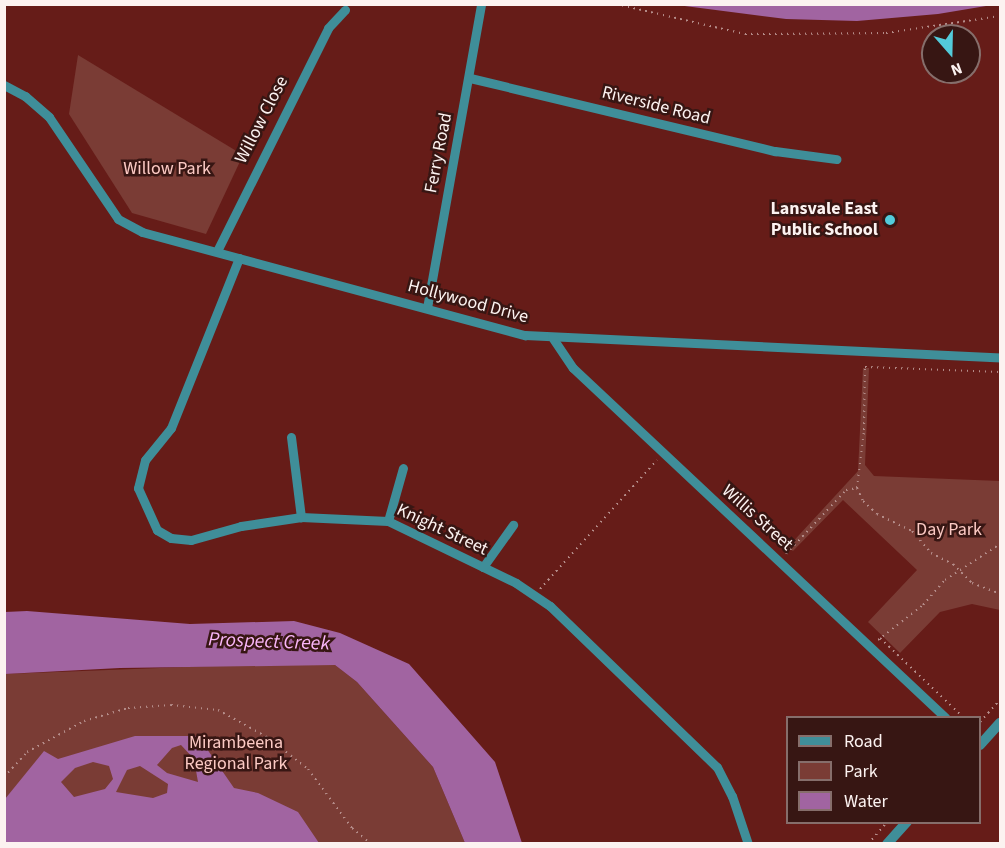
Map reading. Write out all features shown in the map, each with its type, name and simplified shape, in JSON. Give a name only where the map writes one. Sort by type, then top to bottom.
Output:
[{"type":"street","name":"Ferry Road","points":[[426,308],[470,78],[481,4]]},
{"type":"street","name":"Willow Close","points":[[217,250],[328,28],[345,10]]},
{"type":"street","name":"Riverside Road","points":[[470,78],[776,151],[836,159]]},
{"type":"street","name":"Hollywood Drive","points":[[4,85],[26,96],[49,117],[118,219],[142,232],[217,250],[239,258],[525,335],[1000,357]]},
{"type":"street","name":"Knight Street","points":[[239,258],[191,384],[171,428],[145,460],[138,488],[157,530],[171,538],[191,540],[241,526],[300,517],[388,521],[483,567],[534,595],[717,767],[732,796],[748,843]]},
{"type":"street","name":"Willis Street","points":[[552,338],[573,368],[945,716]]},
{"type":"street","points":[[291,437],[300,517]]},
{"type":"street","points":[[388,521],[403,468]]},
{"type":"street","points":[[483,567],[513,525]]},
{"type":"street","points":[[981,744],[1000,723]]},
{"type":"street","points":[[887,843],[905,824]]},
{"type":"path","points":[[616,4],[746,34],[886,33],[1000,16]]},
{"type":"path","points":[[1000,372],[864,367],[864,430],[857,488],[863,501],[877,514],[902,523],[931,553],[953,564],[972,583],[1000,594]]},
{"type":"path","points":[[534,595],[663,453]]},
{"type":"path","points":[[780,560],[846,490],[857,488]]},
{"type":"path","points":[[871,646],[924,605],[958,571],[1000,544]]},
{"type":"path","points":[[880,638],[963,716]]},
{"type":"path","points":[[981,721],[1000,700]]},
{"type":"path","points":[[4,777],[27,752],[95,718],[128,708],[171,705],[218,710],[267,737],[308,769],[352,828],[371,843]]},
{"type":"path","points":[[868,843],[885,824]]},
{"type":"green space","name":"Willow Park","points":[[78,55],[243,155],[206,234],[132,213],[69,114]]},
{"type":"green space","name":"Day Park","points":[[863,368],[869,368],[865,465],[874,476],[1000,481],[1000,610],[972,604],[940,612],[900,653],[868,622],[917,570],[843,500],[793,551],[788,547],[858,471]]},
{"type":"green space","name":"Mirambeena Regional Park","points":[[288,663],[335,665],[357,682],[433,767],[465,843],[5,844],[5,674]]},
{"type":"water","points":[[992,4],[938,14],[857,21],[786,19],[677,5]]},
{"type":"water","name":"Prospect Creek","points":[[27,611],[190,624],[294,621],[340,633],[409,664],[495,762],[522,843],[465,843],[433,767],[357,682],[335,665],[120,668],[5,674],[5,612]]},
{"type":"water","points":[[135,736],[198,736],[234,788],[258,793],[298,812],[319,843],[5,843],[5,799],[44,751],[58,759]],"holes":[[[181,745],[194,759],[198,782],[167,773],[157,765],[172,748]],[[93,762],[109,766],[113,779],[105,789],[74,797],[61,782],[75,768]],[[140,766],[168,784],[167,793],[153,798],[116,792],[127,770]]]},
{"type":"place","name":"Lansvale East Public School","points":[[890,220]]}]
